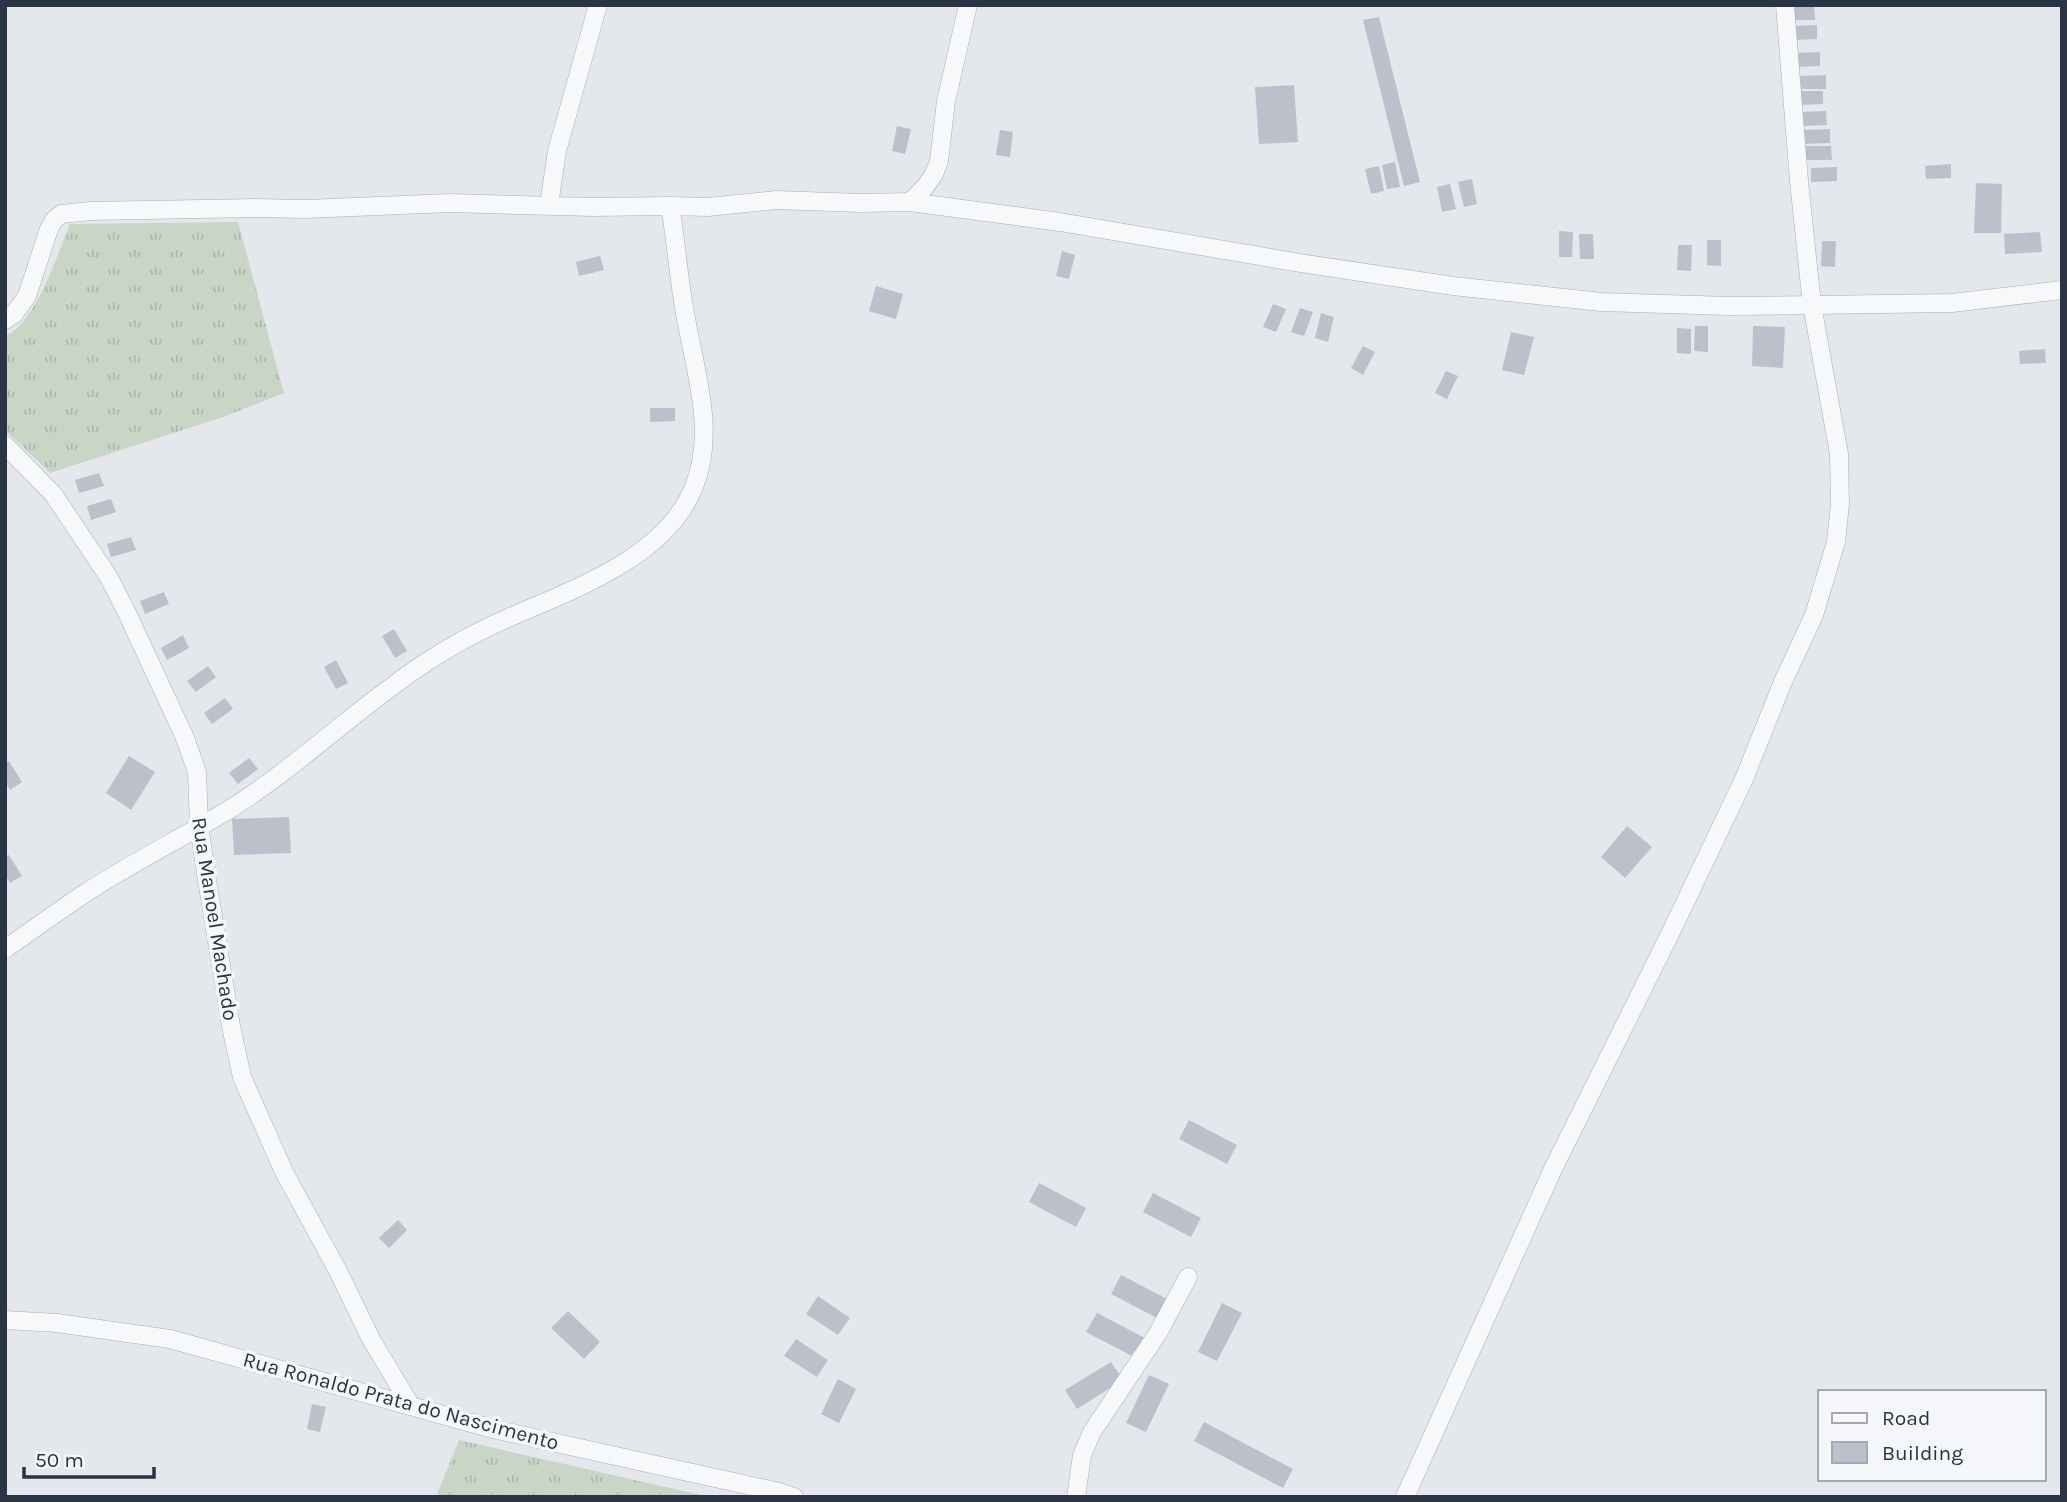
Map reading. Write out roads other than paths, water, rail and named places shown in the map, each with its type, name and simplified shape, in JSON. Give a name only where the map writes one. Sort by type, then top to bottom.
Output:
[{"type":"street","points":[[550,205],[557,151],[598,5]]},
{"type":"street","points":[[910,202],[929,181],[939,161],[946,101],[968,5]]},
{"type":"street","points":[[1405,1497],[1553,1169],[1744,779],[1782,684],[1814,615],[1836,542],[1840,503],[1839,454],[1812,305],[1798,181],[1785,5]]},
{"type":"street","points":[[5,320],[14,314],[27,296],[49,229],[61,214],[91,211],[306,209],[450,202],[593,207],[708,207],[776,200],[910,202],[1060,222],[1453,286],[1601,302],[1730,306],[1952,303],[2062,290]]},
{"type":"street","points":[[5,949],[84,894],[230,809],[395,683],[430,660],[482,631],[614,570],[649,544],[677,516],[692,493],[701,469],[704,450],[703,416],[684,309],[670,206]]},
{"type":"street","name":"Rua Manoel Machado","points":[[5,445],[53,494],[108,576],[192,756],[197,772],[199,825],[242,1077],[284,1172],[338,1271],[371,1339],[411,1406]]},
{"type":"street","points":[[1076,1497],[1082,1455],[1091,1432],[1158,1333],[1188,1277]]},
{"type":"street","name":"Rua Ronaldo Prata do Nascimento","points":[[5,1321],[57,1323],[170,1339],[493,1429],[794,1497]]}]
